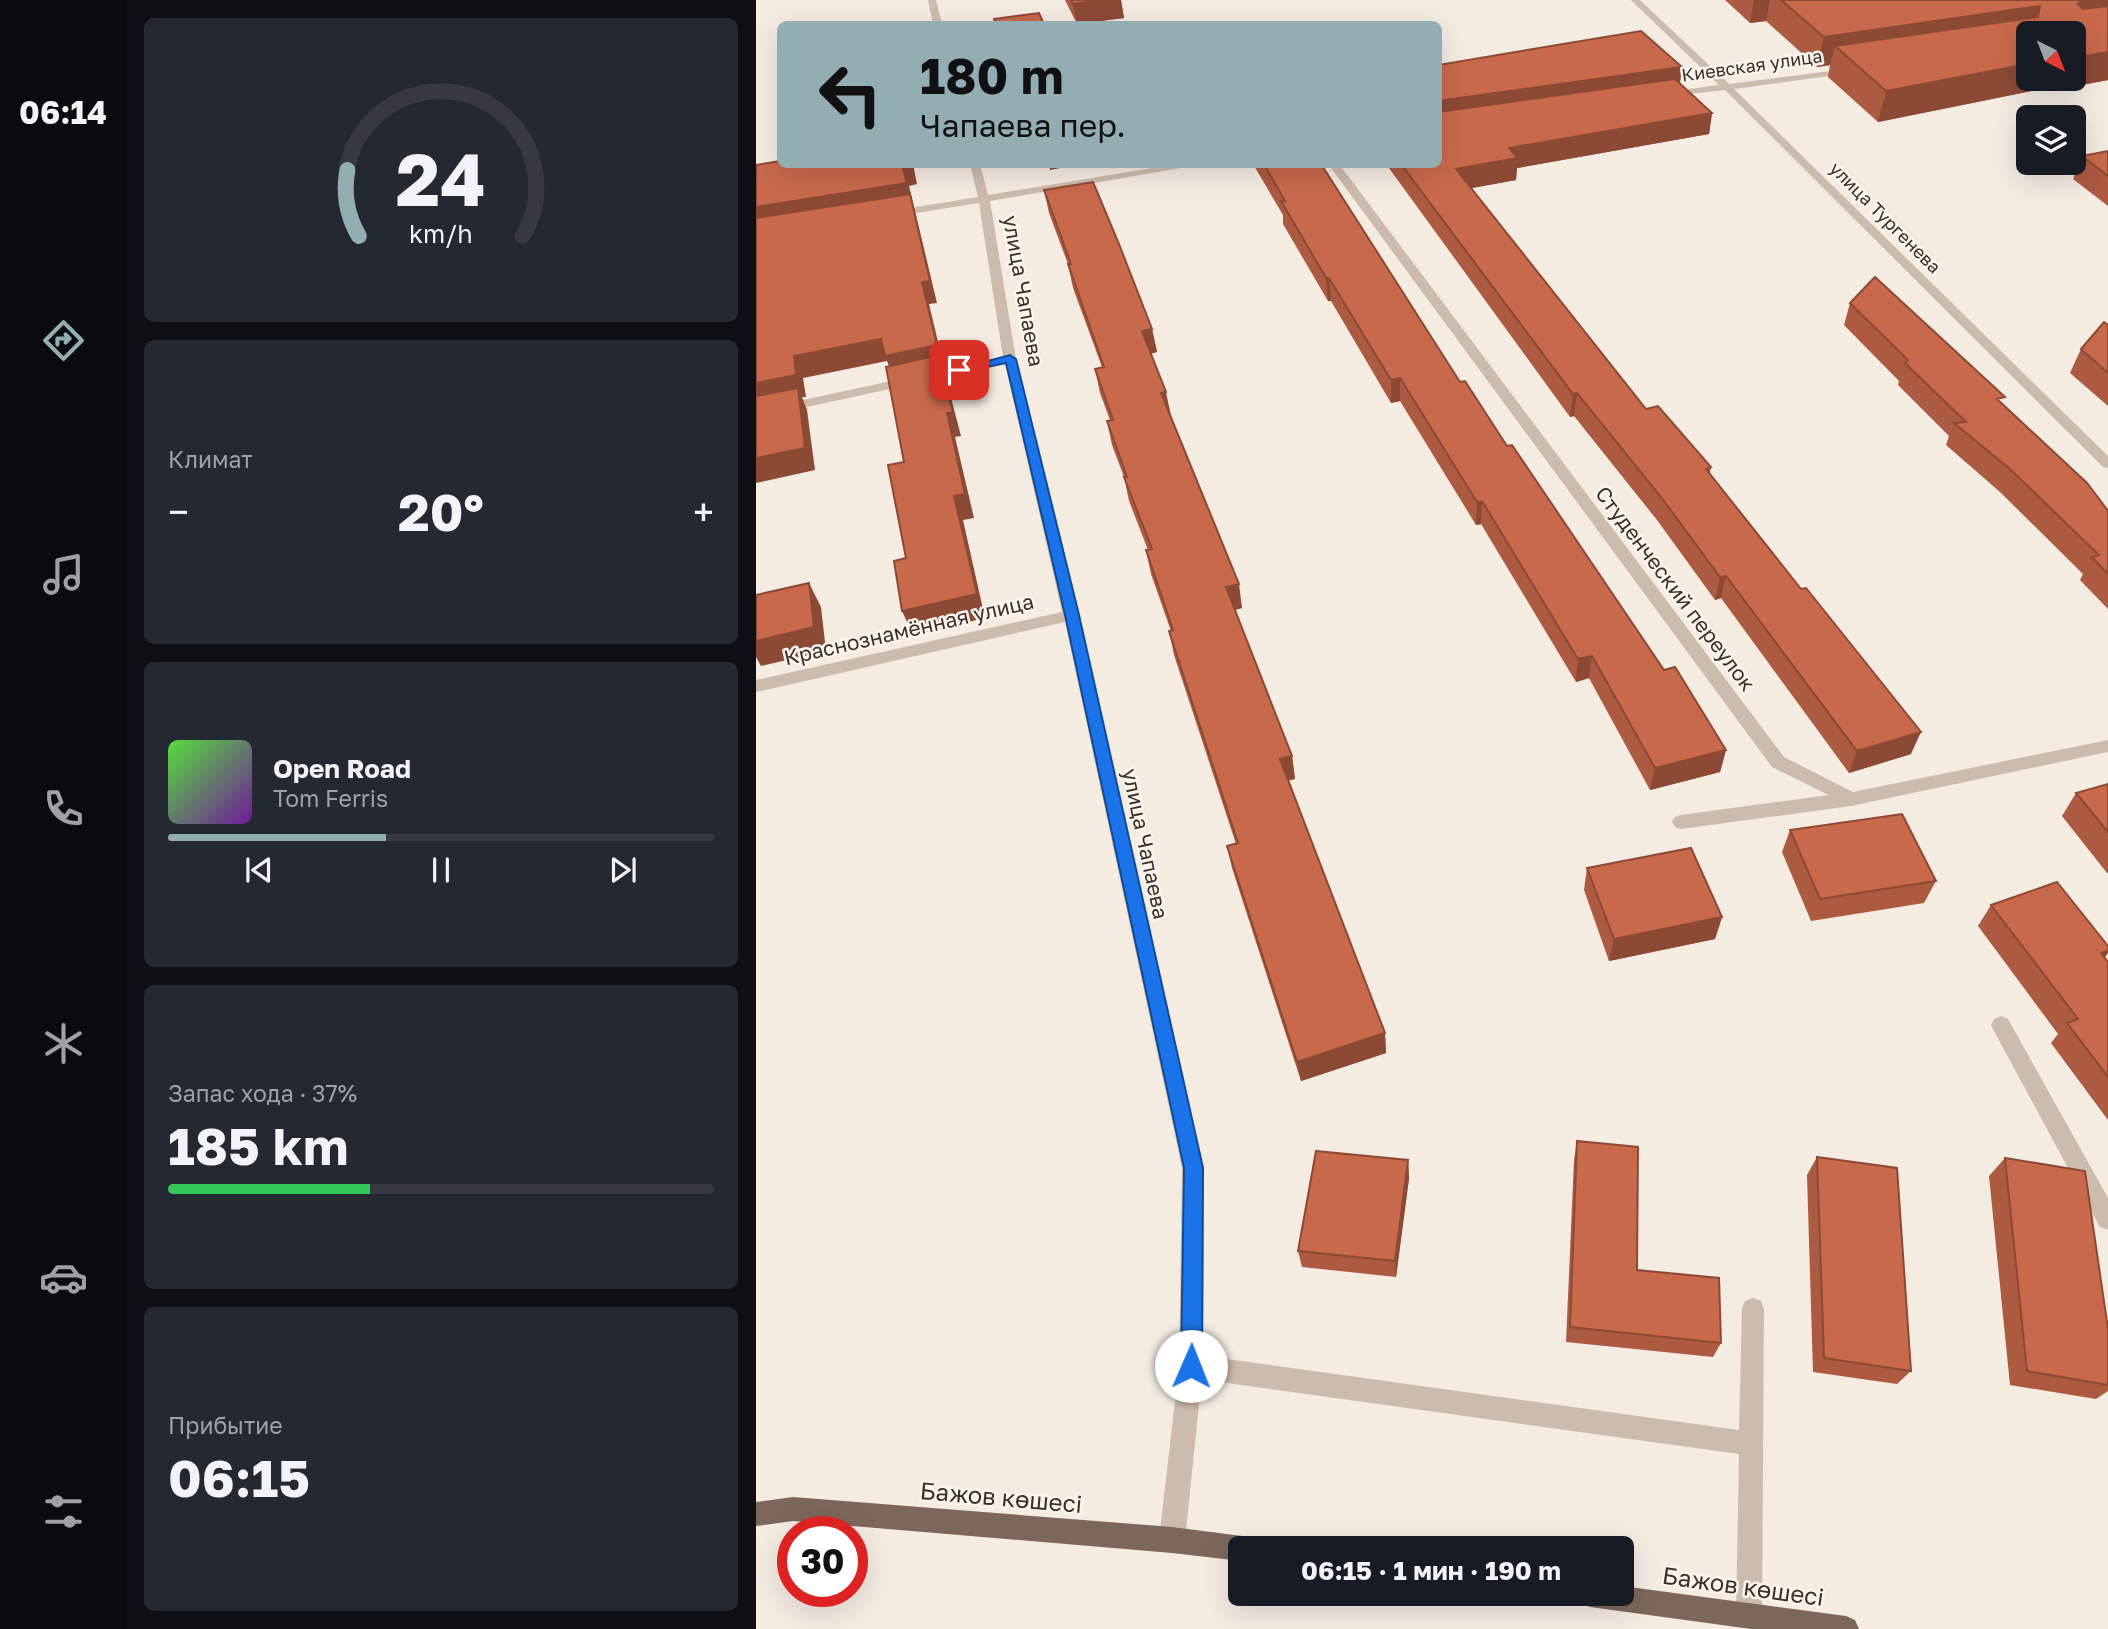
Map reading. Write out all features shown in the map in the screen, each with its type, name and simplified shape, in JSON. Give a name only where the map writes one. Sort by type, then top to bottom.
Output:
[{"type":"main road","name":"Бажов көшесі","points":[[756,1514],[793,1509],[1172,1540],[1228,1547]]},
{"type":"main road","name":"Бажов көшесі","points":[[1634,1600],[1846,1629]]},
{"type":"street","points":[[932,0],[938,21]]},
{"type":"street","name":"улица Тургенева","points":[[1635,0],[1726,86],[2108,464]]},
{"type":"street","name":"Киевская улица","points":[[1658,96],[1866,67]]},
{"type":"street","name":"улица Чапаева","points":[[976,168],[984,198],[1010,359],[1072,615],[1193,1168],[1191,1366],[1172,1540]]},
{"type":"street","points":[[877,216],[1174,168]]},
{"type":"street","name":"Студенческий переулок","points":[[1336,168],[1778,762],[1851,799]]},
{"type":"street","points":[[756,414],[1010,359]]},
{"type":"street","name":"Краснознамённая улица","points":[[756,685],[1072,615]]},
{"type":"street","points":[[1681,822],[1851,799],[2108,747]]},
{"type":"street","points":[[2001,1025],[2108,1219]]},
{"type":"street","points":[[1749,1615],[1753,1309]]},
{"type":"street","points":[[1191,1366],[1752,1444]]},
{"type":"building","points":[[1071,0],[1100,0],[1073,4]]},
{"type":"building","points":[[1781,0],[2085,0],[2078,4],[2083,9],[2108,6],[2108,52],[2086,56],[2086,21],[2016,21],[2016,66],[1886,91],[1835,46],[2038,17],[2040,6],[1824,37]]},
{"type":"building","points":[[1039,13],[1043,21],[995,21],[994,19]]},
{"type":"building","points":[[1641,31],[1682,67],[1442,100],[1442,64]]},
{"type":"building","points":[[1675,79],[1712,113],[1509,148],[1517,158],[1456,169],[1646,409],[1658,406],[1711,467],[1706,469],[1801,589],[1806,588],[1921,732],[1857,751],[1726,576],[1720,577],[1661,497],[1577,393],[1573,394],[1404,168],[1442,168],[1442,111]]},
{"type":"building","points":[[2108,151],[2108,176],[2086,159],[2086,155]]},
{"type":"building","points":[[777,162],[777,168],[903,168],[907,183],[756,207],[756,165]]},
{"type":"building","points":[[1266,168],[1324,168],[1460,382],[1465,381],[1507,446],[1512,445],[1664,670],[1675,667],[1726,750],[1655,768],[1592,656],[1578,659],[1482,501],[1477,502],[1400,378],[1391,380],[1281,201],[1285,201]]},
{"type":"building","points":[[1093,182],[1152,329],[1142,331],[1166,392],[1161,393],[1239,584],[1226,587],[1292,756],[1280,759],[1385,1033],[1297,1062],[1227,846],[1238,843],[1169,631],[1173,630],[1146,550],[1152,549],[1124,477],[1127,477],[1107,421],[1113,420],[1095,369],[1104,367],[1044,190]]},
{"type":"building","points":[[910,194],[930,281],[922,282],[937,345],[885,356],[881,339],[794,356],[796,375],[756,383],[756,218]]},
{"type":"building","points":[[1875,277],[2005,397],[1997,399],[2087,483],[2108,511],[2108,574],[2092,557],[2099,555],[2010,469],[1954,423],[1966,422],[1905,363],[1908,360],[1850,303]]},
{"type":"building","points":[[2104,322],[2108,325],[2108,373],[2081,349]]},
{"type":"building","points":[[939,355],[953,412],[947,413],[965,494],[954,496],[977,594],[902,611],[894,561],[906,558],[888,465],[904,462],[886,367]]},
{"type":"building","points":[[798,388],[805,448],[756,458],[756,396]]},
{"type":"building","points":[[809,583],[814,627],[756,641],[756,595]]},
{"type":"building","points":[[2108,784],[2108,832],[2076,793]]},
{"type":"building","points":[[1902,814],[1936,881],[1820,899],[1790,830]]},
{"type":"building","points":[[1691,848],[1722,917],[1614,939],[1587,868]]},
{"type":"building","points":[[2057,882],[2108,946],[2108,951],[2101,953],[2108,962],[2108,1077],[2067,1023],[2078,1019],[1991,905]]},
{"type":"building","points":[[1577,1141],[1638,1147],[1637,1270],[1719,1278],[1721,1343],[1570,1327]]},
{"type":"building","points":[[1316,1151],[1408,1160],[1395,1261],[1298,1251]]},
{"type":"building","points":[[1817,1157],[1897,1168],[1911,1371],[1824,1358]]},
{"type":"building","points":[[2005,1158],[2085,1171],[2108,1329],[2108,1385],[2027,1371]]},
{"type":"route","points":[[959,370],[1010,359],[1072,615],[1193,1168],[1191,1366]]}]
